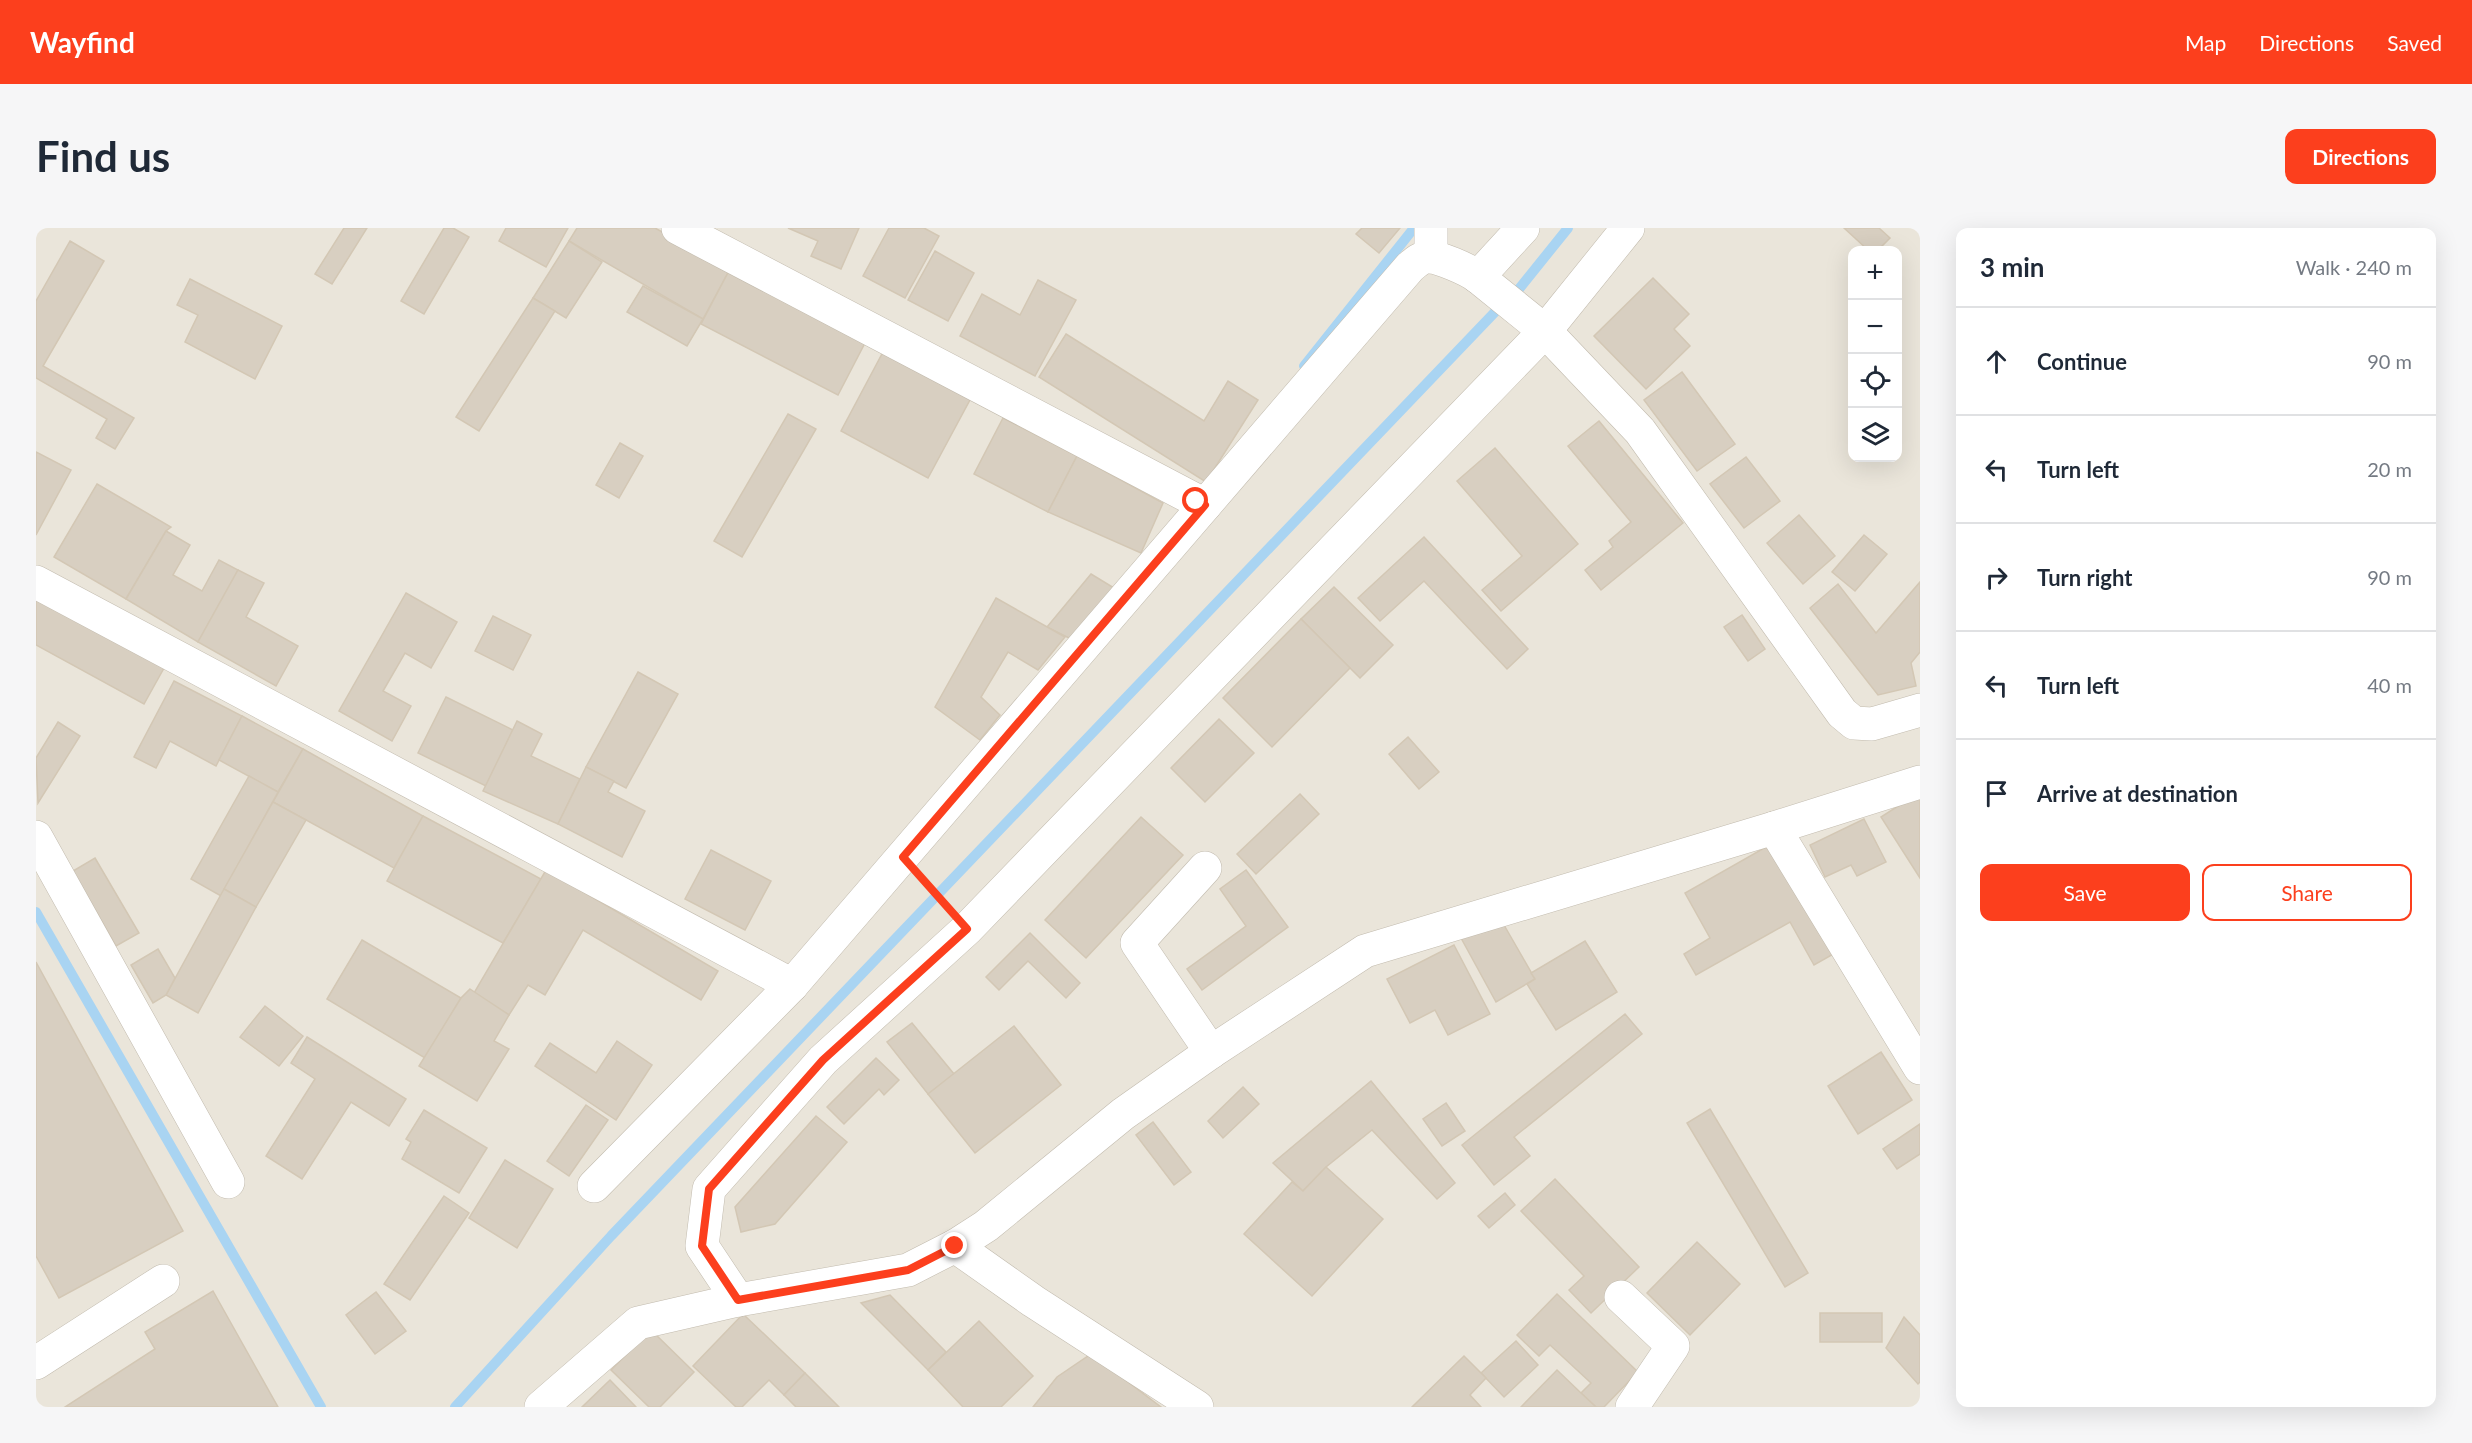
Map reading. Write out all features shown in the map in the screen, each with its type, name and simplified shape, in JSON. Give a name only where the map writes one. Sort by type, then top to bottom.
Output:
[{"type":"street","points":[[678,228],[1205,505]]},
{"type":"street","points":[[1478,277],[1523,228]]},
{"type":"street","points":[[738,1300],[702,1246],[709,1189],[823,1060],[967,929],[1545,331],[1628,228]]},
{"type":"street","points":[[594,1186],[792,985],[1410,267],[1420,259],[1431,242],[1545,331],[1640,431],[1842,713],[1854,723],[1872,724],[1920,710]]},
{"type":"street","points":[[36,582],[792,985]]},
{"type":"street","points":[[541,1407],[638,1323],[738,1300],[908,1270],[955,1246],[986,1226],[1123,1114],[1211,1052],[1365,951],[1920,782]]},
{"type":"street","points":[[1774,828],[1920,1068]]},
{"type":"street","points":[[36,837],[228,1182]]},
{"type":"street","points":[[1204,868],[1137,942],[1211,1052]]},
{"type":"street","points":[[955,1246],[1033,1301],[1197,1407]]},
{"type":"street","points":[[40,1350],[163,1281]]},
{"type":"street","points":[[1622,1297],[1673,1346],[1632,1407]]},
{"type":"path","points":[[903,857],[967,929]]},
{"type":"shaded area","points":[[36,228],[1920,228],[1920,1407],[36,1407]]},
{"type":"building","points":[[344,228],[367,228],[332,284],[315,274]]},
{"type":"building","points":[[444,228],[453,228],[469,237],[424,314],[401,301]]},
{"type":"building","points":[[506,228],[568,228],[546,267],[499,241]]},
{"type":"building","points":[[577,228],[655,228],[730,269],[703,319],[569,241]]},
{"type":"building","points":[[788,228],[859,228],[841,269],[811,256],[818,241]]},
{"type":"building","points":[[889,228],[924,228],[939,236],[905,298],[863,276]]},
{"type":"building","points":[[1362,228],[1400,228],[1379,253],[1356,234]]},
{"type":"building","points":[[1844,228],[1879,228],[1890,238],[1882,246],[1864,246]]},
{"type":"building","points":[[70,241],[104,261],[43,366],[134,418],[115,449],[96,438],[107,419],[36,378],[36,301]]},
{"type":"building","points":[[569,241],[602,262],[566,318],[533,298]]},
{"type":"building","points":[[935,251],[974,273],[948,321],[908,300]]},
{"type":"building","points":[[730,269],[866,341],[838,395],[701,324]]},
{"type":"building","points":[[1653,278],[1689,314],[1674,329],[1690,346],[1646,389],[1594,336]]},
{"type":"building","points":[[190,279],[282,326],[255,379],[185,342],[198,315],[177,305]]},
{"type":"building","points":[[1038,280],[1076,300],[1035,376],[960,336],[982,294],[1020,315]]},
{"type":"building","points":[[643,286],[703,319],[687,346],[627,312]]},
{"type":"building","points":[[533,298],[555,311],[479,431],[456,417]]},
{"type":"building","points":[[1066,334],[1204,421],[1228,381],[1258,400],[1206,482],[1039,377]]},
{"type":"building","points":[[883,352],[971,398],[928,478],[841,431]]},
{"type":"building","points":[[1682,372],[1735,444],[1697,471],[1644,400]]},
{"type":"building","points":[[788,414],[816,429],[742,557],[714,541]]},
{"type":"building","points":[[1003,418],[1077,456],[1048,512],[974,474]]},
{"type":"building","points":[[1599,421],[1683,523],[1601,590],[1585,570],[1613,547],[1609,541],[1631,522],[1568,446]]},
{"type":"building","points":[[620,443],[643,456],[619,498],[596,485]]},
{"type":"building","points":[[1495,448],[1578,544],[1501,611],[1482,590],[1522,556],[1457,481]]},
{"type":"building","points":[[36,452],[71,470],[36,535]]},
{"type":"building","points":[[1077,456],[1163,503],[1141,553],[1048,512]]},
{"type":"building","points":[[1746,457],[1780,501],[1744,528],[1710,484]]},
{"type":"building","points":[[97,484],[171,527],[166,531],[126,599],[54,557]]},
{"type":"building","points":[[1799,515],[1835,556],[1803,584],[1767,543]]},
{"type":"building","points":[[166,531],[190,545],[173,575],[202,591],[219,560],[238,570],[198,642],[126,599]]},
{"type":"building","points":[[1864,535],[1887,554],[1855,591],[1832,572]]},
{"type":"building","points":[[1424,537],[1528,649],[1507,669],[1424,581],[1380,621],[1358,598]]},
{"type":"building","points":[[238,570],[264,583],[246,617],[298,646],[276,686],[198,642]]},
{"type":"building","points":[[1091,574],[1114,588],[1071,639],[1047,627]]},
{"type":"building","points":[[1920,582],[1920,652],[1911,663],[1916,686],[1878,695],[1810,608],[1838,584],[1876,633]]},
{"type":"building","points":[[1334,587],[1393,645],[1360,678],[1301,619]]},
{"type":"building","points":[[406,593],[457,622],[431,668],[405,653],[383,691],[411,706],[392,741],[339,711]]},
{"type":"building","points":[[36,598],[164,668],[144,704],[36,645]]},
{"type":"building","points":[[996,598],[1065,637],[1038,670],[1008,652],[981,697],[1000,715],[980,740],[935,707]]},
{"type":"building","points":[[1742,615],[1765,649],[1748,661],[1724,627]]},
{"type":"building","points":[[493,616],[531,635],[513,670],[475,651]]},
{"type":"building","points":[[1301,619],[1350,668],[1272,747],[1223,698]]},
{"type":"building","points":[[638,672],[678,694],[626,788],[586,767]]},
{"type":"building","points":[[174,681],[242,716],[216,766],[170,741],[156,768],[134,757]]},
{"type":"building","points":[[446,697],[513,730],[486,786],[418,753]]},
{"type":"building","points":[[242,716],[303,749],[278,792],[219,760]]},
{"type":"building","points":[[1219,719],[1254,753],[1205,802],[1171,768]]},
{"type":"building","points":[[517,721],[542,734],[531,756],[580,779],[558,824],[483,791]]},
{"type":"building","points":[[58,722],[80,736],[38,803],[36,758]]},
{"type":"building","points":[[1408,737],[1439,772],[1419,789],[1389,754]]},
{"type":"building","points":[[303,749],[423,816],[394,868],[273,802]]},
{"type":"building","points":[[586,767],[614,781],[608,792],[645,811],[622,857],[558,824]]},
{"type":"building","points":[[249,776],[278,792],[221,896],[191,879]]},
{"type":"building","points":[[1920,792],[1920,878],[1881,817]]},
{"type":"building","points":[[1300,794],[1319,814],[1256,874],[1237,854]]},
{"type":"building","points":[[273,802],[306,820],[256,907],[224,889]]},
{"type":"building","points":[[423,816],[541,879],[503,943],[387,881]]},
{"type":"building","points":[[1141,817],[1183,855],[1086,958],[1045,920]]},
{"type":"building","points":[[1864,819],[1886,862],[1857,876],[1851,865],[1825,877],[1810,845]]},
{"type":"building","points":[[1773,843],[1837,952],[1814,965],[1790,922],[1696,975],[1684,954],[1710,938],[1685,893]]},
{"type":"building","points":[[711,850],[771,881],[745,930],[685,899]]},
{"type":"building","points":[[95,858],[139,933],[116,946],[73,871]]},
{"type":"building","points":[[546,870],[718,971],[701,1000],[583,930],[545,995],[528,985],[509,1015],[474,993]]},
{"type":"building","points":[[1246,870],[1288,927],[1202,990],[1187,969],[1246,926],[1220,889]]},
{"type":"building","points":[[224,889],[256,907],[198,1013],[166,995]]},
{"type":"building","points":[[1504,925],[1535,979],[1496,1002],[1461,938]]},
{"type":"building","points":[[1030,933],[1080,983],[1066,998],[1028,961],[999,990],[986,977]]},
{"type":"building","points":[[362,940],[461,998],[425,1058],[327,999]]},
{"type":"building","points":[[1585,941],[1617,992],[1556,1030],[1527,984],[1535,979],[1531,973]]},
{"type":"building","points":[[1454,945],[1490,1014],[1448,1035],[1435,1010],[1410,1023],[1387,979]]},
{"type":"building","points":[[158,949],[175,978],[166,995],[153,1003],[131,965]]},
{"type":"building","points":[[36,962],[183,1231],[59,1298],[36,1256]]},
{"type":"building","points":[[470,989],[509,1015],[494,1041],[509,1049],[477,1101],[419,1066],[461,998]]},
{"type":"building","points":[[265,1006],[303,1036],[279,1066],[240,1037]]},
{"type":"building","points":[[1625,1014],[1642,1034],[1514,1137],[1530,1156],[1494,1185],[1462,1145]]},
{"type":"building","points":[[912,1023],[954,1074],[928,1094],[887,1042]]},
{"type":"building","points":[[1014,1026],[1061,1085],[975,1153],[928,1094]]},
{"type":"building","points":[[307,1037],[406,1099],[389,1126],[351,1102],[302,1179],[266,1156],[315,1079],[291,1063]]},
{"type":"building","points":[[617,1041],[652,1065],[616,1120],[535,1066],[550,1043],[596,1073]]},
{"type":"building","points":[[1881,1052],[1912,1100],[1858,1134],[1828,1086]]},
{"type":"building","points":[[876,1058],[899,1080],[884,1095],[879,1089],[844,1124],[827,1107]]},
{"type":"building","points":[[1371,1081],[1455,1183],[1437,1199],[1372,1130],[1326,1167],[1303,1191],[1273,1163]]},
{"type":"building","points":[[1243,1087],[1259,1104],[1223,1138],[1208,1121]]},
{"type":"building","points":[[1446,1103],[1465,1131],[1442,1146],[1423,1119]]},
{"type":"building","points":[[586,1105],[608,1120],[569,1176],[547,1161]]},
{"type":"building","points":[[1710,1109],[1808,1273],[1785,1287],[1687,1123]]},
{"type":"building","points":[[424,1110],[487,1148],[459,1193],[402,1159],[411,1142],[406,1139]]},
{"type":"building","points":[[816,1116],[847,1142],[775,1224],[741,1232],[735,1207]]},
{"type":"building","points":[[1153,1122],[1191,1172],[1174,1185],[1136,1135]]},
{"type":"building","points":[[1920,1124],[1920,1154],[1897,1169],[1883,1149]]},
{"type":"building","points":[[505,1160],[553,1189],[517,1248],[469,1218]]},
{"type":"building","points":[[1326,1167],[1383,1219],[1312,1296],[1244,1234],[1292,1182],[1303,1191]]},
{"type":"building","points":[[1555,1179],[1639,1267],[1591,1313],[1569,1290],[1584,1276],[1521,1211]]},
{"type":"building","points":[[1505,1193],[1515,1205],[1489,1228],[1478,1216]]},
{"type":"building","points":[[444,1196],[469,1213],[410,1300],[384,1284]]},
{"type":"building","points":[[1697,1242],[1740,1284],[1690,1335],[1647,1293]]},
{"type":"building","points":[[213,1291],[278,1407],[65,1407],[155,1349],[145,1332]]},
{"type":"building","points":[[376,1292],[406,1331],[375,1354],[346,1315]]},
{"type":"building","points":[[1557,1294],[1638,1372],[1604,1407],[1596,1407],[1581,1393],[1591,1383],[1550,1345],[1539,1356],[1517,1335]]},
{"type":"building","points":[[890,1295],[946,1352],[928,1370],[861,1303]]},
{"type":"building","points":[[1820,1313],[1882,1313],[1882,1342],[1820,1342]]},
{"type":"building","points":[[743,1314],[805,1373],[784,1395],[769,1380],[742,1407],[736,1407],[693,1366]]},
{"type":"building","points":[[1904,1317],[1920,1335],[1920,1382],[1918,1384],[1886,1348]]},
{"type":"building","points":[[979,1321],[1033,1376],[1001,1407],[963,1407],[928,1370]]},
{"type":"building","points":[[651,1330],[694,1372],[660,1407],[649,1407],[611,1370]]},
{"type":"building","points":[[1516,1341],[1538,1365],[1504,1397],[1481,1373]]},
{"type":"building","points":[[1091,1354],[1161,1407],[1033,1407],[1057,1377]]},
{"type":"building","points":[[1464,1356],[1486,1378],[1470,1395],[1481,1407],[1412,1407]]},
{"type":"building","points":[[1557,1370],[1581,1393],[1596,1407],[1521,1407]]},
{"type":"building","points":[[805,1373],[839,1407],[796,1407],[784,1395]]},
{"type":"building","points":[[610,1380],[636,1407],[582,1407]]},
{"type":"waterway","points":[[1304,366],[1414,228]]},
{"type":"waterway","points":[[1515,294],[1568,228]]},
{"type":"waterway","points":[[455,1407],[611,1236],[1495,312]]},
{"type":"waterway","points":[[36,912],[321,1407]]},
{"type":"route","points":[[955,1246],[908,1270],[738,1300],[702,1246],[709,1189],[823,1060],[967,929],[903,857],[1205,505],[1196,501]]}]
